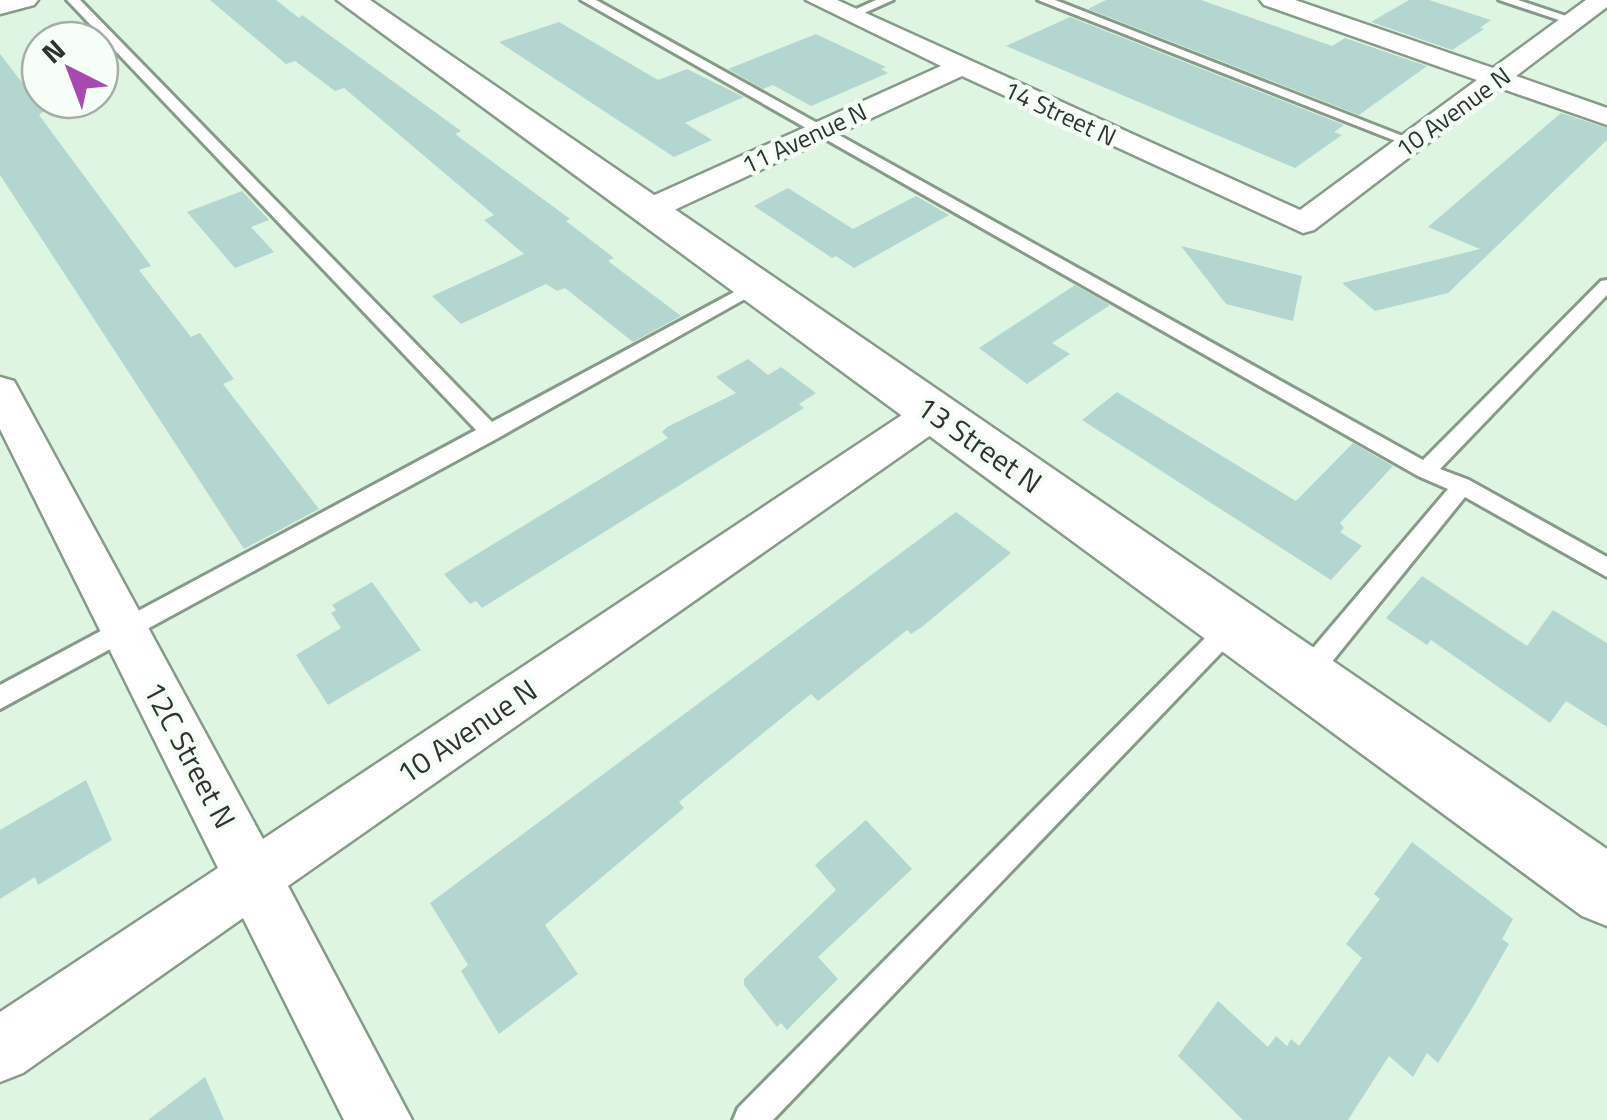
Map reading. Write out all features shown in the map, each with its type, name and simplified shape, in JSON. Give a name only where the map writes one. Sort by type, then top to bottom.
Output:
[{"type":"street","points":[[0,6],[26,0]]},
{"type":"street","name":"13 Street N","points":[[351,0],[1607,891]]},
{"type":"street","name":"14 Street N","points":[[818,0],[1303,222]]},
{"type":"street","points":[[1272,0],[1607,117]]},
{"type":"street","name":"10 Avenue N","points":[[1303,222],[1601,0]]},
{"type":"street","name":"11 Avenue N","points":[[648,210],[960,67]]},
{"type":"street","name":"12C Street N","points":[[0,390],[379,1120]]},
{"type":"street","name":"10 Avenue N","points":[[0,1050],[934,413]]},
{"type":"lane","points":[[73,0],[491,433]]},
{"type":"lane","points":[[588,0],[1425,471],[1462,486],[1607,568]]},
{"type":"lane","points":[[849,15],[887,0]]},
{"type":"lane","points":[[1044,0],[1411,142]]},
{"type":"lane","points":[[1505,0],[1576,21]]},
{"type":"lane","points":[[1425,471],[1607,285]]},
{"type":"lane","points":[[0,698],[758,287]]},
{"type":"lane","points":[[1304,676],[1462,486]]},
{"type":"lane","points":[[750,1120],[1232,625]]},
{"type":"building","points":[[210,0],[276,0],[299,18],[302,15],[461,131],[455,134],[570,219],[566,221],[614,258],[608,261],[681,316],[633,342],[565,288],[557,291],[546,284],[461,324],[432,296],[524,254],[484,220],[494,215],[344,88],[335,91],[295,61],[286,64]]},
{"type":"building","points":[[1106,0],[1201,0],[1332,46],[1345,38],[1427,66],[1359,115],[1088,9]]},
{"type":"building","points":[[1409,0],[1429,0],[1491,20],[1452,50],[1371,22]]},
{"type":"building","points":[[1070,17],[1344,125],[1334,132],[1342,135],[1295,168],[1006,46]]},
{"type":"building","points":[[559,22],[658,80],[687,69],[744,97],[685,123],[712,140],[674,157],[499,42]]},
{"type":"building","points":[[816,34],[886,67],[881,69],[888,73],[811,106],[773,85],[763,89],[728,69]]},
{"type":"building","points":[[0,54],[20,80],[20,120],[43,120],[151,266],[139,270],[191,337],[200,333],[234,379],[223,384],[319,509],[244,549],[0,175]]},
{"type":"building","points":[[1561,113],[1607,128],[1607,140],[1448,293],[1375,311],[1342,283],[1480,249],[1428,227]]},
{"type":"building","points":[[788,188],[853,229],[916,196],[949,215],[854,268],[836,256],[832,258],[754,206]]},
{"type":"building","points":[[242,191],[269,220],[251,227],[274,252],[235,268],[187,212]]},
{"type":"building","points":[[1181,246],[1302,276],[1293,321],[1226,304]]},
{"type":"building","points":[[1075,285],[1110,305],[1052,343],[1070,354],[1027,384],[979,348]]},
{"type":"building","points":[[748,359],[768,375],[781,367],[816,393],[799,404],[804,408],[482,608],[476,601],[470,604],[444,574],[668,438],[662,432],[667,427],[736,393],[716,377]]},
{"type":"building","points":[[1117,392],[1296,501],[1353,443],[1393,466],[1340,523],[1344,528],[1340,532],[1362,546],[1331,580],[1082,420]]},
{"type":"building","points":[[956,512],[1011,553],[923,626],[911,634],[907,630],[818,701],[811,694],[679,802],[684,808],[545,925],[578,974],[499,1034],[461,971],[468,965],[430,903]]},
{"type":"building","points":[[1422,576],[1527,646],[1553,610],[1607,643],[1607,727],[1566,701],[1550,723],[1431,640],[1427,645],[1386,618]]},
{"type":"building","points":[[372,582],[421,650],[328,705],[296,655],[341,628],[331,613],[336,610],[332,605]]},
{"type":"building","points":[[86,780],[112,840],[38,885],[35,877],[0,899],[0,830]]},
{"type":"building","points":[[866,820],[912,869],[818,957],[838,979],[787,1030],[781,1023],[777,1027],[744,985],[744,979],[836,890],[815,865]]},
{"type":"building","points":[[1412,842],[1513,919],[1502,939],[1509,944],[1471,1010],[1438,1063],[1427,1053],[1413,1077],[1389,1056],[1348,1120],[1243,1120],[1178,1056],[1218,1001],[1268,1047],[1276,1036],[1287,1046],[1291,1039],[1299,1046],[1362,958],[1346,944],[1380,899],[1374,894]]},
{"type":"building","points":[[205,1077],[224,1120],[148,1120]]}]
